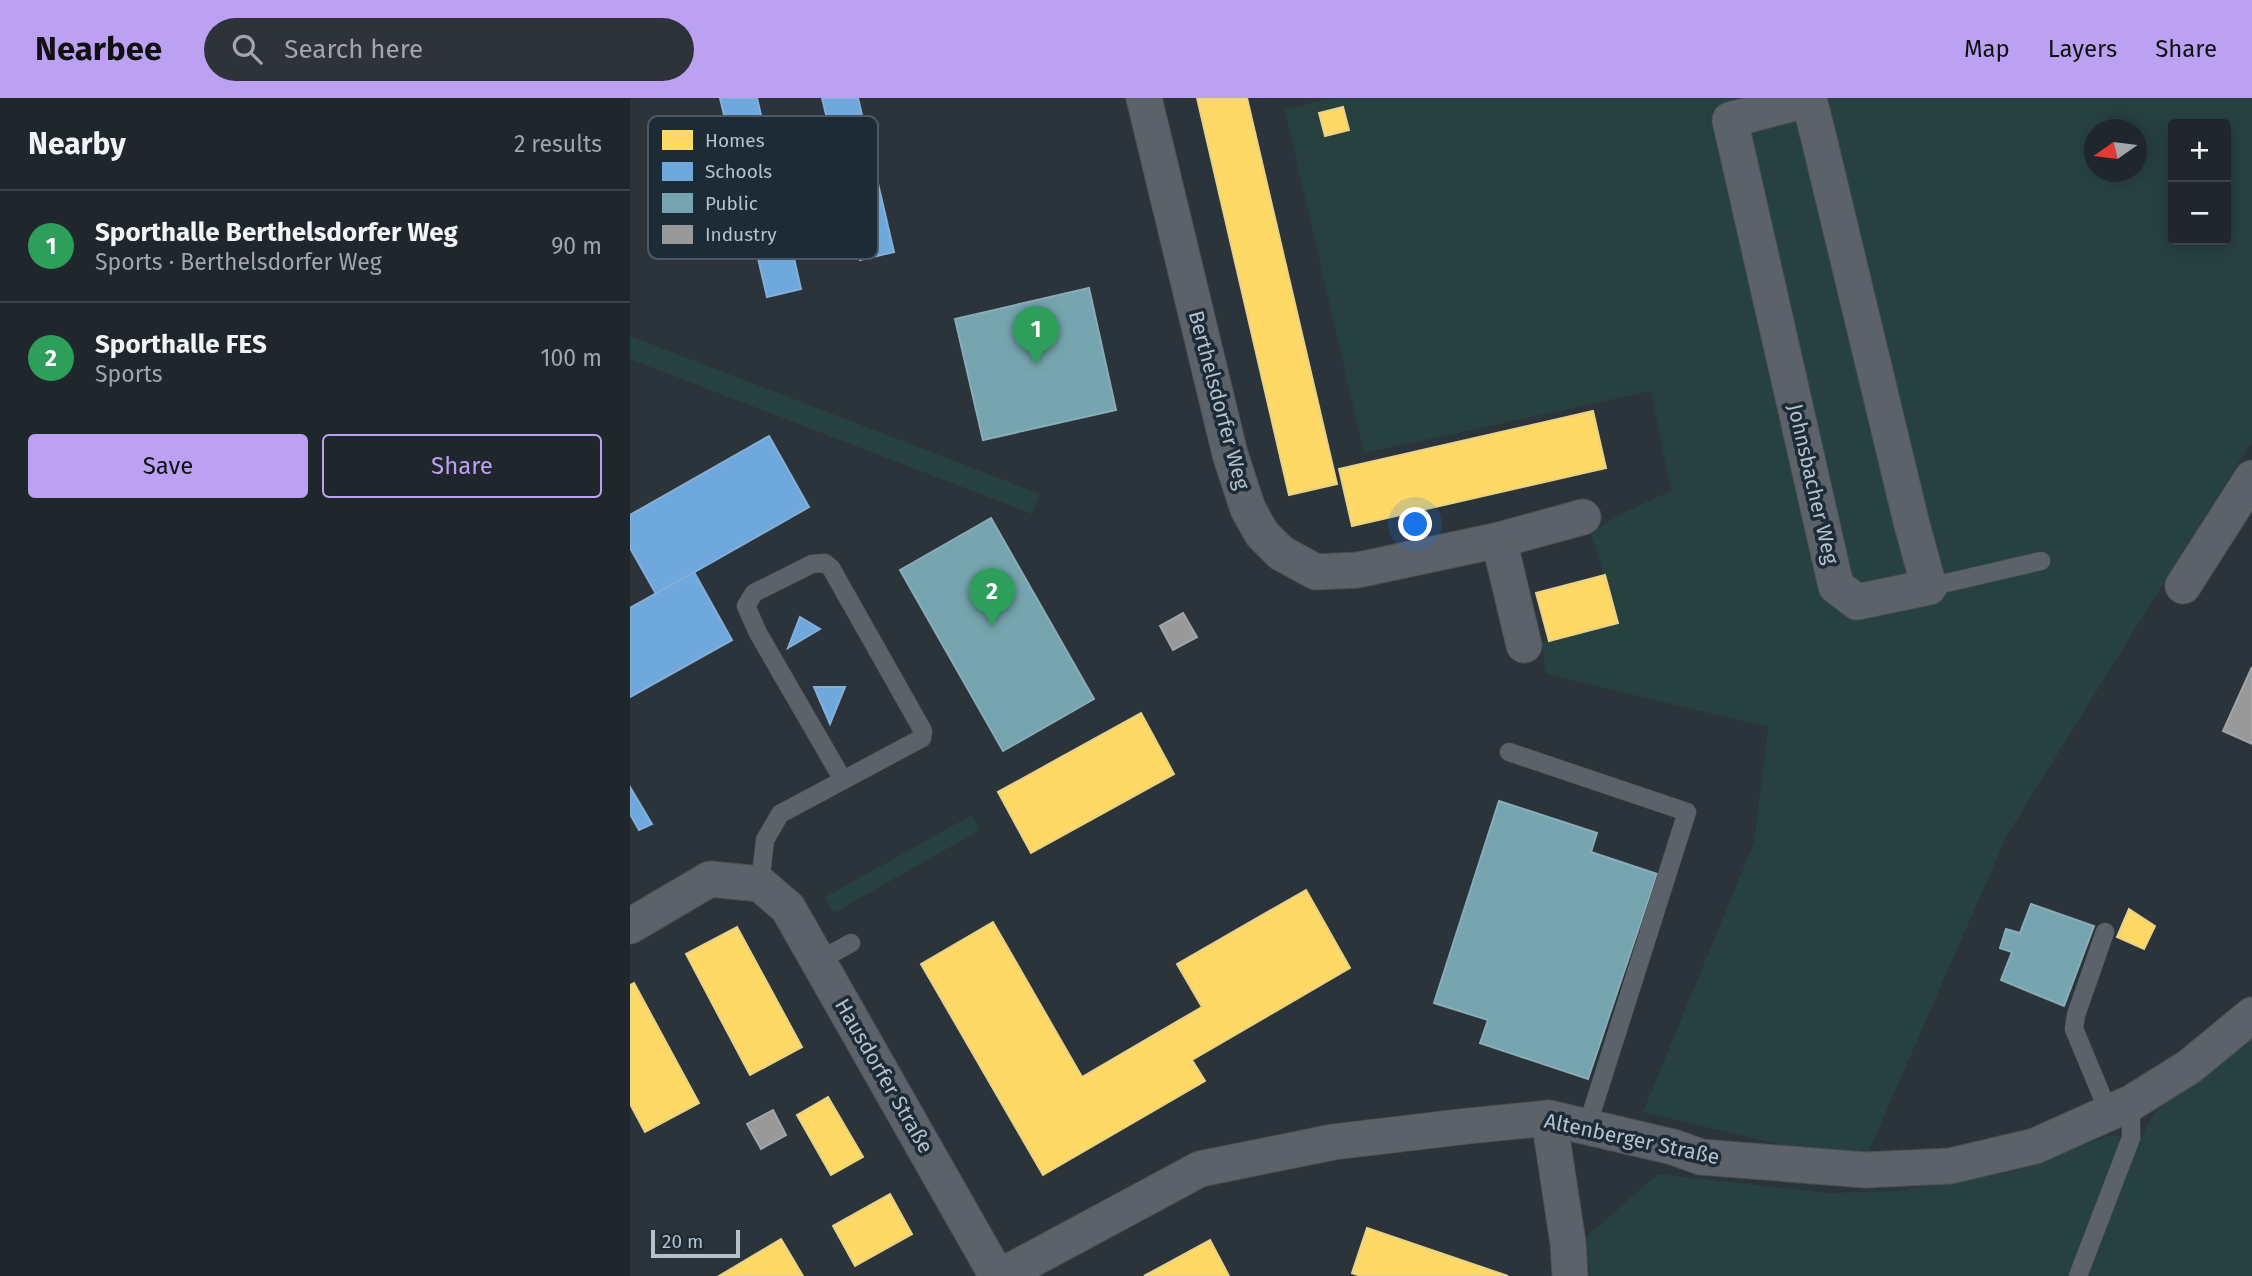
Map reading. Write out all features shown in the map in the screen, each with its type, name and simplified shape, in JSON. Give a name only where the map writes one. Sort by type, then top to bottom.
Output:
[{"type":"street","name":"Berthelsdorfer Weg","points":[[1144,98],[1230,454],[1248,509],[1262,534],[1281,553],[1316,572],[1359,570],[1499,540],[1583,517]]},
{"type":"street","name":"Johnsbacher Weg","points":[[1809,98],[1929,587],[1857,602],[1836,586],[1730,120],[1809,98]]},
{"type":"street","points":[[2183,586],[2252,478]]},
{"type":"street","points":[[1499,540],[1524,645]]},
{"type":"street","points":[[630,926],[710,879],[760,884]]},
{"type":"street","name":"Hausdorfer Straße","points":[[760,884],[788,908],[999,1276]]},
{"type":"street","name":"Altenberger Straße","points":[[999,1276],[1200,1169],[1333,1142],[1549,1118],[1673,1147],[1701,1157],[1865,1170],[1950,1166],[2035,1146],[2120,1108],[2189,1067],[2252,1015]]},
{"type":"street","points":[[1549,1118],[1568,1243],[1570,1276]]},
{"type":"lane","points":[[1929,587],[2041,561]]},
{"type":"lane","points":[[760,884],[765,839],[780,814],[922,738],[923,731],[831,568],[825,563],[811,564],[754,593],[746,606],[758,634],[843,780]]},
{"type":"lane","points":[[1509,751],[1687,812],[1587,1127]]},
{"type":"lane","points":[[2078,1276],[2131,1138],[2120,1108],[2074,1029],[2076,1015],[2105,932]]},
{"type":"lane","points":[[818,961],[851,943]]},
{"type":"green space","points":[[1333,98],[2252,98],[2252,441],[2007,835],[1863,1164],[1643,1112],[1754,843],[1768,727],[1546,674],[1542,642],[1618,623],[1591,533],[1619,515],[1671,491],[1651,391],[1364,453],[1285,110]]},
{"type":"green space","points":[[630,336],[1040,494],[1032,514],[630,359]]},
{"type":"green space","points":[[972,815],[980,830],[834,913],[825,897]]},
{"type":"green space","points":[[2252,1033],[2252,1276],[1590,1276],[1585,1238],[1658,1174],[1829,1193],[1897,1191],[2012,1172],[2108,1136],[2123,1135],[2139,1141],[2154,1114],[2191,1080]]},
{"type":"building: Homes","points":[[1197,98],[1247,98],[1337,484],[1289,495]]},
{"type":"building: Homes","points":[[1343,107],[1349,130],[1325,136],[1319,113]]},
{"type":"building: Homes","points":[[1593,411],[1606,468],[1352,526],[1339,469]]},
{"type":"building: Homes","points":[[1605,575],[1618,623],[1549,641],[1536,593]]},
{"type":"building: Homes","points":[[1141,713],[1174,774],[1031,853],[998,792]]},
{"type":"building: Homes","points":[[1306,890],[1350,968],[1192,1060],[1205,1081],[1043,1175],[921,964],[993,922],[1082,1077],[1202,1007],[1177,964]]},
{"type":"building: Homes","points":[[2129,909],[2155,926],[2144,949],[2117,937]]},
{"type":"building: Homes","points":[[737,927],[802,1047],[750,1075],[686,954]]},
{"type":"building: Homes","points":[[634,983],[699,1103],[645,1132],[630,1104],[630,985]]},
{"type":"building: Homes","points":[[828,1097],[863,1157],[831,1175],[797,1115]]},
{"type":"building: Homes","points":[[890,1194],[912,1234],[855,1266],[833,1226]]},
{"type":"building: Homes","points":[[1367,1228],[1508,1276],[1361,1276],[1352,1273]]},
{"type":"building: Homes","points":[[781,1239],[803,1276],[719,1276]]},
{"type":"building: Homes","points":[[1210,1240],[1229,1276],[1144,1276]]},
{"type":"building: Schools","points":[[720,98],[757,98],[761,116],[724,116]]},
{"type":"building: Schools","points":[[822,98],[858,98],[862,116],[826,116]]},
{"type":"building: Schools","points":[[878,184],[894,252],[878,256]]},
{"type":"building: Schools","points":[[758,259],[794,259],[801,289],[767,297]]},
{"type":"building: Schools","points":[[769,436],[809,507],[656,594],[630,548],[630,515]]},
{"type":"building: Schools","points":[[694,572],[732,640],[630,697],[630,608]]},
{"type":"building: Schools","points":[[800,617],[820,629],[788,648]]},
{"type":"building: Schools","points":[[814,687],[845,687],[830,724]]},
{"type":"building: Schools","points":[[630,787],[652,824],[639,830],[630,814]]},
{"type":"building: Public","points":[[1089,288],[1116,410],[983,440],[955,319]]},
{"type":"building: Public","points":[[991,518],[1094,699],[1003,751],[900,570]]},
{"type":"building: Public","points":[[1499,801],[1597,833],[1591,852],[1657,874],[1588,1079],[1480,1043],[1488,1020],[1434,1003]]},
{"type":"building: Public","points":[[2031,904],[2094,926],[2064,1006],[2001,980],[2012,952],[2000,948],[2006,929],[2020,933]]},
{"type":"building: Industry","points":[[1183,613],[1197,637],[1173,650],[1160,626]]},
{"type":"building: Industry","points":[[2252,667],[2252,744],[2223,731]]},
{"type":"building: Industry","points":[[773,1110],[786,1135],[761,1149],[747,1124]]},
{"type":"place","name":"Sporthalle Berthelsdorfer Weg","points":[[1036,364]]},
{"type":"place","name":"Sporthalle FES","points":[[992,626]]}]
